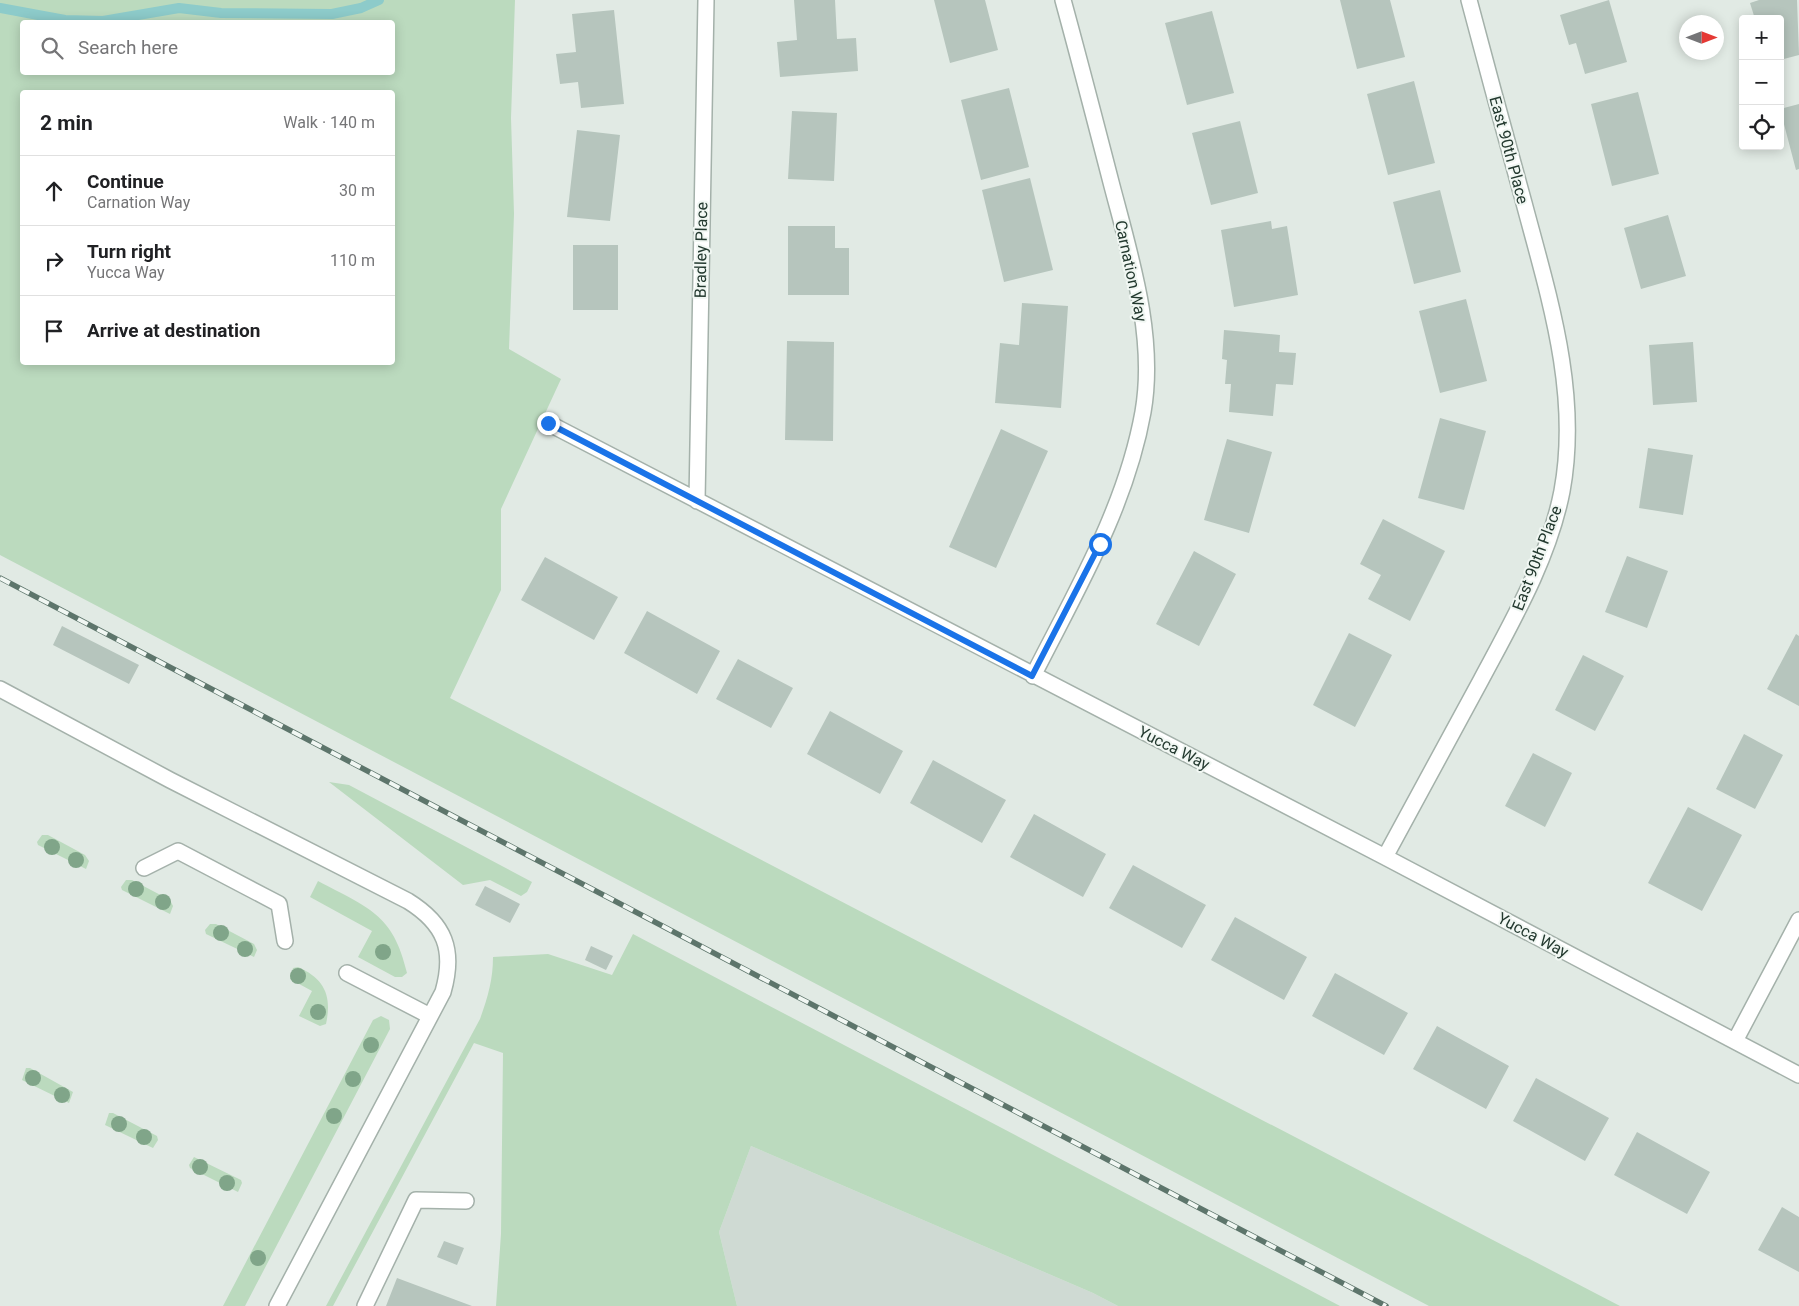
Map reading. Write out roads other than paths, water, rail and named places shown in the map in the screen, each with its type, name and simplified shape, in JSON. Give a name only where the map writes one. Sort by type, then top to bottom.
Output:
[{"type":"street","name":"Bradley Place","points":[[697,501],[706,0]]},
{"type":"street","name":"Carnation Way","points":[[1032,676],[1100,544],[1131,462],[1143,411],[1144,392],[1145,354],[1141,302],[1064,0]]},
{"type":"street","name":"East 90th Place","points":[[1385,857],[1522,602],[1547,542],[1562,492],[1567,445],[1566,386],[1548,290],[1469,0]]},
{"type":"street","name":"Yucca Way","points":[[548,423],[1032,676],[1385,857],[1799,1075]]},
{"type":"street","points":[[0,689],[426,912],[440,929],[448,950],[449,971],[443,992],[277,1306]]},
{"type":"street","points":[[144,868],[178,851],[279,904],[285,941]]},
{"type":"street","points":[[1735,1041],[1799,920]]},
{"type":"street","points":[[347,973],[430,1016]]},
{"type":"street","points":[[365,1306],[416,1200],[466,1201]]},
{"type":"waterway","points":[[109,20],[179,8],[221,13],[332,14],[361,8],[379,0]]},
{"type":"waterway","points":[[0,8],[65,20]]},
{"type":"railway","points":[[0,578],[1386,1306]]}]
